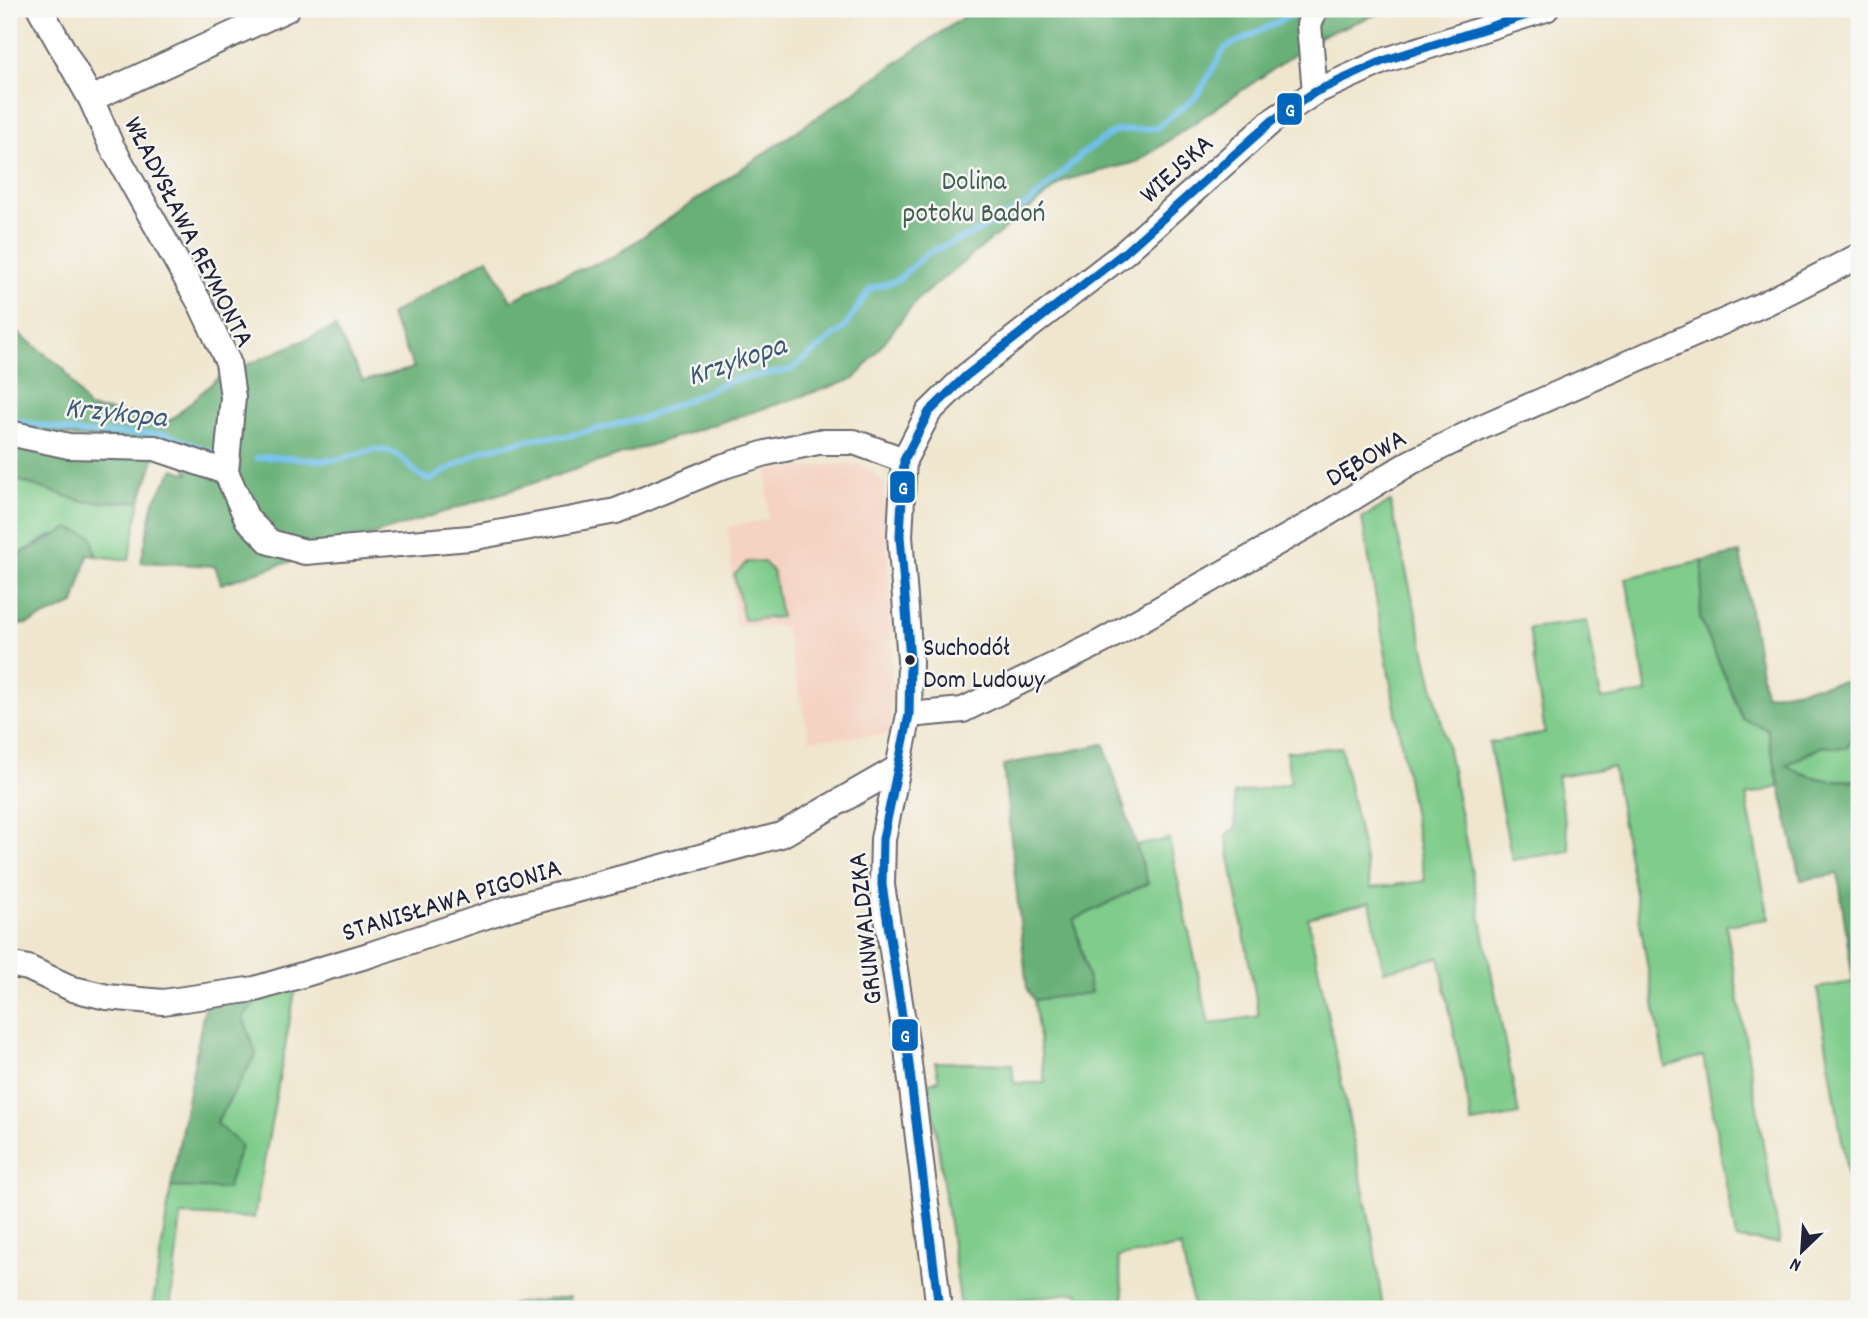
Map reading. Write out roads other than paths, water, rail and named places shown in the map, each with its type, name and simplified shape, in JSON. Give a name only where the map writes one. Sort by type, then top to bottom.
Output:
[{"type":"street","name":"WŁADYSŁAWA REYMONTA","points":[[40,9],[91,99],[111,145],[201,305],[228,362],[233,397],[226,472],[247,519],[270,541],[305,552],[470,538],[616,511],[724,466],[766,453],[818,442],[854,442],[904,460]]},
{"type":"street","points":[[91,99],[286,9]]},
{"type":"street","points":[[1315,9],[1309,25],[1315,92]]},
{"type":"street","name":"WIEJSKA","points":[[904,460],[929,412],[966,376],[1124,253],[1272,121],[1315,92],[1383,61],[1546,9]]},
{"type":"street","name":"DĘBOWA","points":[[909,715],[963,710],[1101,642],[1312,523],[1411,462],[1486,425],[1755,308],[1859,256]]},
{"type":"street","points":[[9,433],[69,446],[155,448],[226,472]]},
{"type":"street","name":"GRUNWALDZKA","points":[[904,460],[900,537],[910,660],[909,715],[883,839],[882,885],[908,1061],[939,1309]]},
{"type":"street","name":"STANISŁAWA PIGONIA","points":[[9,964],[28,968],[73,989],[163,1002],[255,989],[369,955],[510,908],[781,835],[896,769]]},
{"type":"waterway","name":"Krzykopa","points":[[257,458],[333,460],[385,450],[397,455],[419,475],[430,480],[483,450],[543,437],[563,437],[644,418],[733,380],[791,370],[845,327],[870,289],[898,280],[927,253],[975,233],[1031,202],[1083,153],[1115,131],[1156,128],[1197,96],[1225,48],[1296,13]]},
{"type":"waterway","name":"Krzykopa","points":[[9,419],[82,433],[165,434],[217,454]]},
{"type":"place","name":"Suchodół Dom Ludowy","points":[[910,660]]},
{"type":"park label","name":"Dolina potoku Badoń","points":[[974,195]]}]
